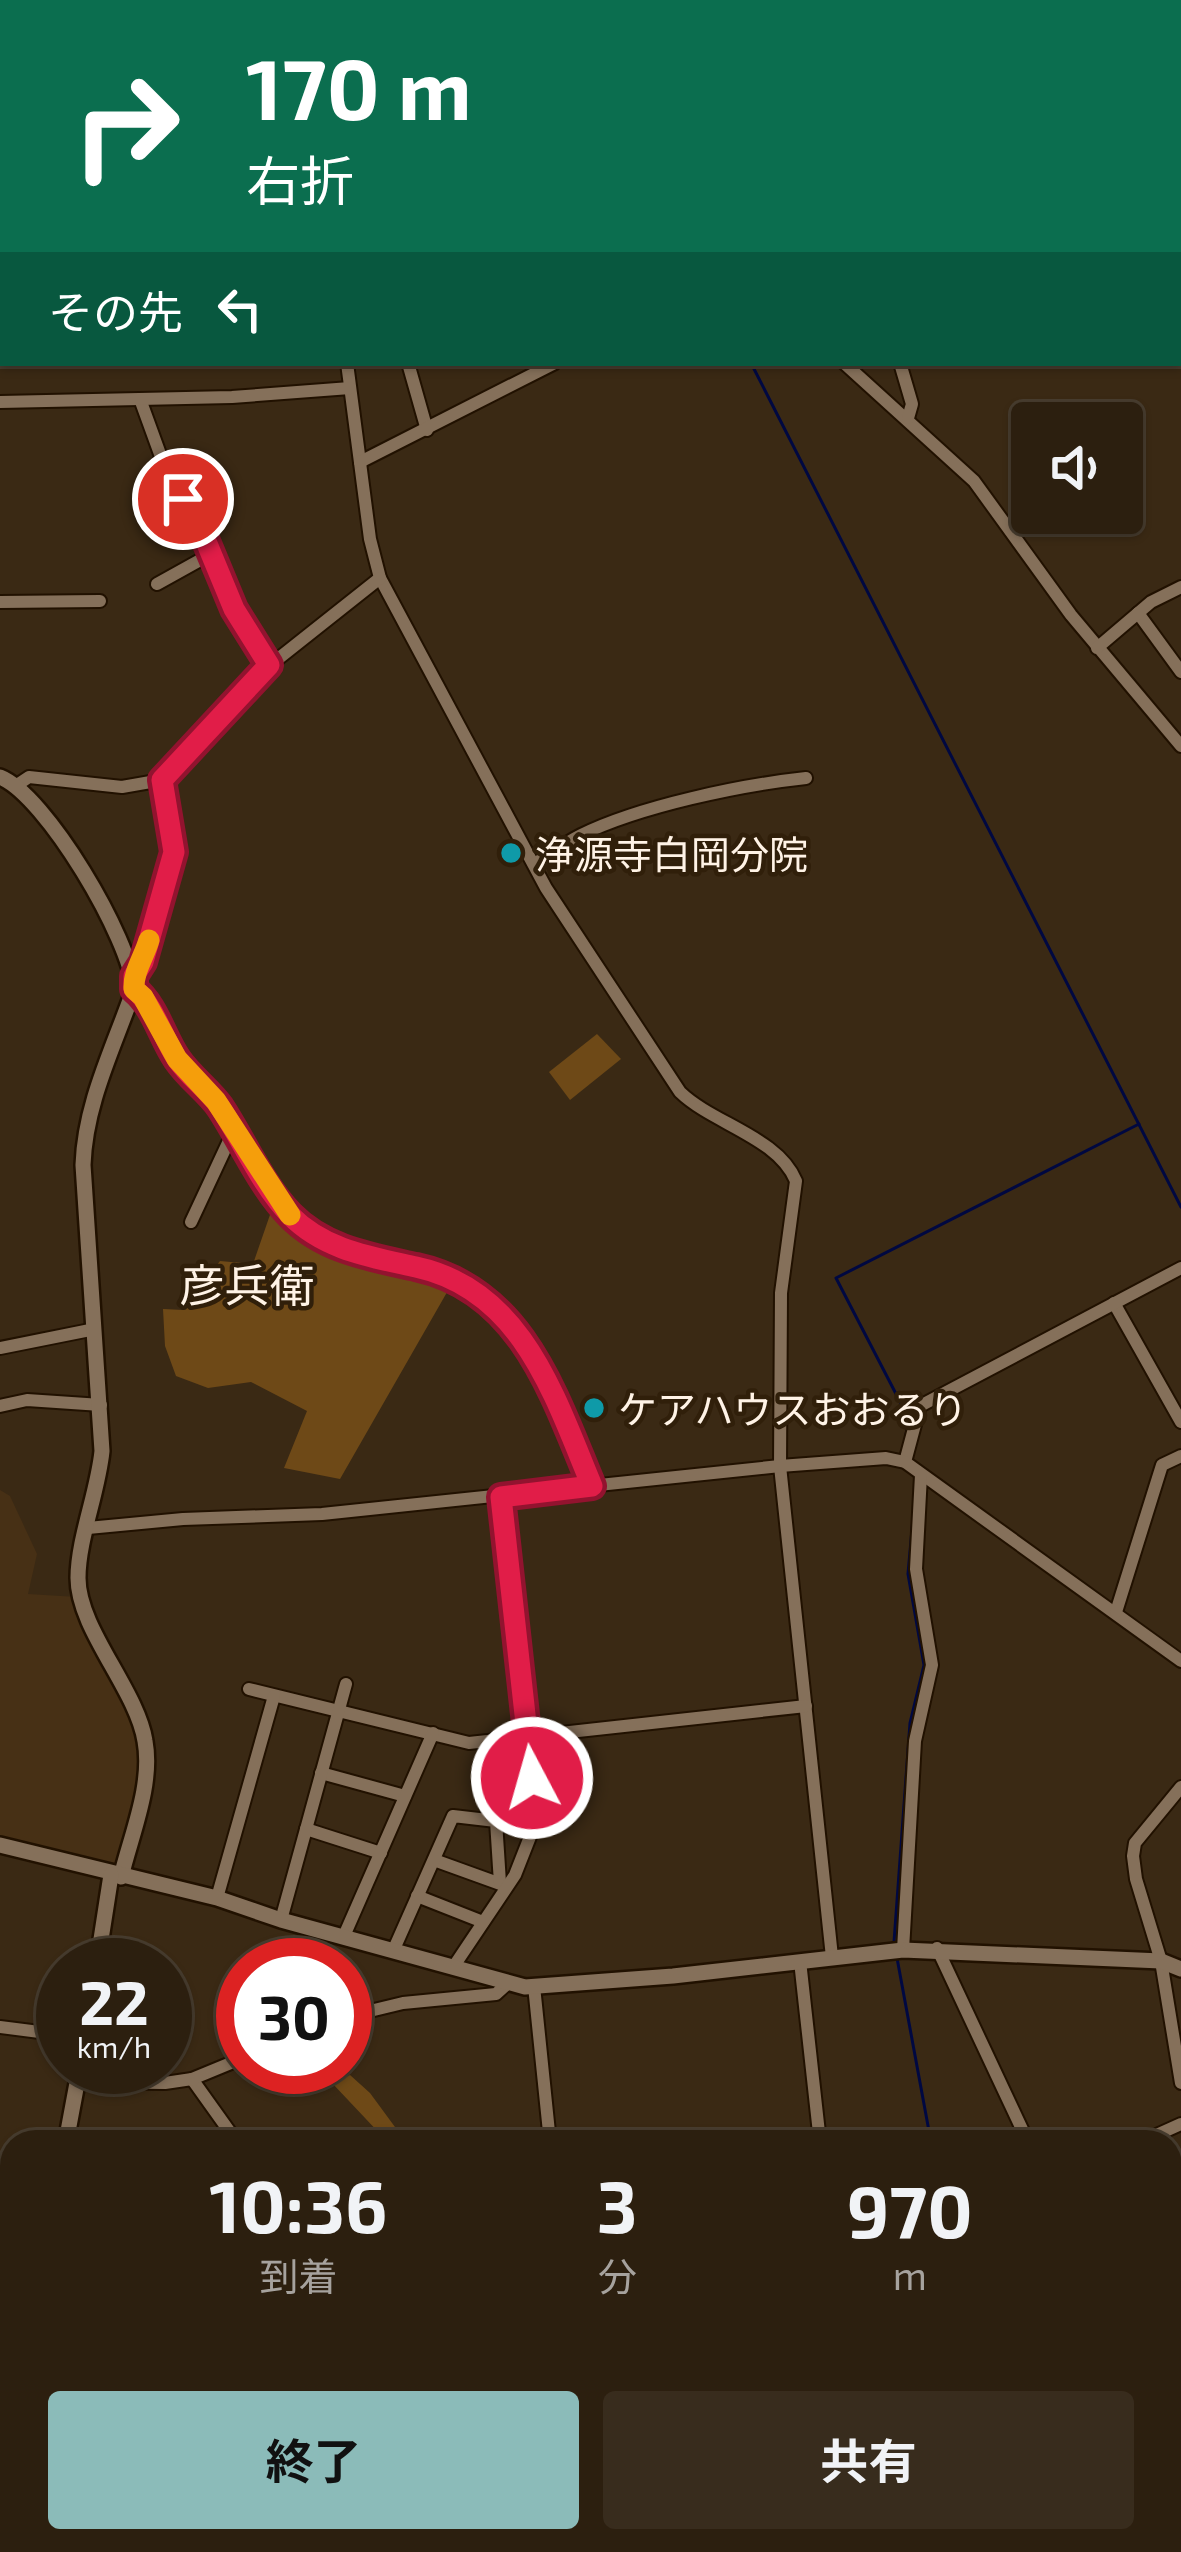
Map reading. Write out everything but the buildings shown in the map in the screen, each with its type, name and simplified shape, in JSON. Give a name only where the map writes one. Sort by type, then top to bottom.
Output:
[{"type":"street","points":[[347,366],[380,578],[534,864],[680,1092],[695,1107],[774,1153],[790,1167],[796,1181],[781,1293],[780,1466],[832,1957]]},
{"type":"street","points":[[409,366],[427,430]]},
{"type":"street","points":[[360,461],[550,366]]},
{"type":"street","points":[[847,366],[974,481],[1097,648],[1181,746]]},
{"type":"street","points":[[902,366],[911,404],[908,418]]},
{"type":"street","points":[[0,402],[232,398],[350,388]]},
{"type":"street","points":[[140,399],[168,476],[198,522],[234,609],[269,665]]},
{"type":"street","points":[[158,584],[211,554]]},
{"type":"street","points":[[17,785],[29,777],[122,787],[162,780],[269,665],[380,578]]},
{"type":"street","points":[[1097,648],[1138,613],[1181,587]]},
{"type":"street","points":[[0,602],[100,601]]},
{"type":"street","points":[[1138,613],[1181,672]]},
{"type":"street","points":[[0,777],[17,785],[40,807],[115,928],[134,982],[177,1059],[216,1101],[281,1205],[302,1227],[361,1256],[421,1268],[495,1307],[521,1334],[550,1386],[592,1486]]},
{"type":"street","points":[[534,864],[582,835],[639,814],[774,781],[806,778]]},
{"type":"street","points":[[103,1938],[146,1776],[146,1742],[84,1604],[78,1580],[98,1489],[101,1405],[84,1136],[100,1077],[143,962],[174,852],[162,780]]},
{"type":"street","points":[[191,1222],[234,1130]]},
{"type":"street","points":[[904,1462],[920,1406],[1181,1268]]},
{"type":"street","points":[[1114,1303],[1181,1422]]},
{"type":"street","points":[[0,1348],[95,1329]]},
{"type":"street","points":[[0,1406],[28,1400],[101,1405]]},
{"type":"street","points":[[1116,1612],[1162,1465],[1181,1456]]},
{"type":"street","points":[[88,1528],[322,1514],[886,1458],[904,1462],[1181,1661]]},
{"type":"street","points":[[903,1950],[915,1741],[932,1665],[916,1569],[921,1475]]},
{"type":"street","points":[[454,1966],[504,1885],[536,1819],[501,1497]]},
{"type":"street","points":[[280,1920],[346,1684]]},
{"type":"street","points":[[249,1689],[469,1743],[806,1706]]},
{"type":"street","points":[[217,1898],[274,1696]]},
{"type":"street","points":[[344,1936],[433,1733]]},
{"type":"street","points":[[321,1773],[405,1796]]},
{"type":"street","points":[[1181,1787],[1136,1844],[1133,1856],[1161,1960],[1181,2084]]},
{"type":"street","points":[[394,1949],[453,1816],[496,1821],[504,1885]]},
{"type":"street","points":[[306,1828],[381,1853]]},
{"type":"street","points":[[0,1845],[217,1898],[507,1984],[534,1986],[937,1948],[1161,1960],[1181,1969]]},
{"type":"street","points":[[434,1860],[504,1885]]},
{"type":"street","points":[[417,1896],[483,1922]]},
{"type":"street","points":[[937,1948],[1022,2130]]},
{"type":"street","points":[[800,1961],[819,2130]]},
{"type":"street","points":[[372,2010],[496,1994],[507,1984]]},
{"type":"street","points":[[534,1986],[549,2130]]},
{"type":"street","points":[[0,2027],[36,2032]]},
{"type":"street","points":[[216,2069],[192,2079],[228,2130]]},
{"type":"street","points":[[68,2130],[75,2094]]},
{"type":"shaded area","points":[[597,1034],[621,1059],[570,1100],[549,1072]]},
{"type":"shaded area","points":[[272,1209],[350,1261],[450,1287],[340,1479],[284,1468],[307,1411],[251,1382],[208,1388],[176,1376],[165,1346],[163,1309],[183,1310],[220,1261],[253,1264]]},
{"type":"shaded area","points":[[0,1490],[10,1496],[37,1554],[28,1594],[77,1597],[136,1721],[141,1775],[114,1870],[0,1840]]},
{"type":"shaded area","points":[[342,2094],[371,2094],[397,2130],[376,2130]]},
{"type":"waterway","points":[[753,366],[1181,1207]]},
{"type":"waterway","points":[[905,1440],[909,1419],[836,1278],[1139,1124]]},
{"type":"waterway","points":[[894,1942],[910,1723],[924,1665],[908,1574],[913,1518]]},
{"type":"waterway","points":[[897,1958],[929,2130]]},
{"type":"slow traffic","points":[[149,940],[134,976],[134,989],[177,1059],[216,1101],[290,1215]]},
{"type":"place","name":"浄源寺白岡分院","points":[[511,853]]},
{"type":"place","name":"ケアハウスおおるり","points":[[594,1408]]},
{"type":"district","name":"彦兵衛","points":[[247,1284]]},
{"type":"route","points":[[183,499],[198,522],[234,609],[269,665],[162,780],[174,852],[143,962],[134,976],[134,989],[177,1059],[216,1101],[281,1205],[302,1227],[374,1260],[421,1268],[489,1303],[521,1334],[550,1386],[592,1486],[501,1497],[532,1778]]}]
